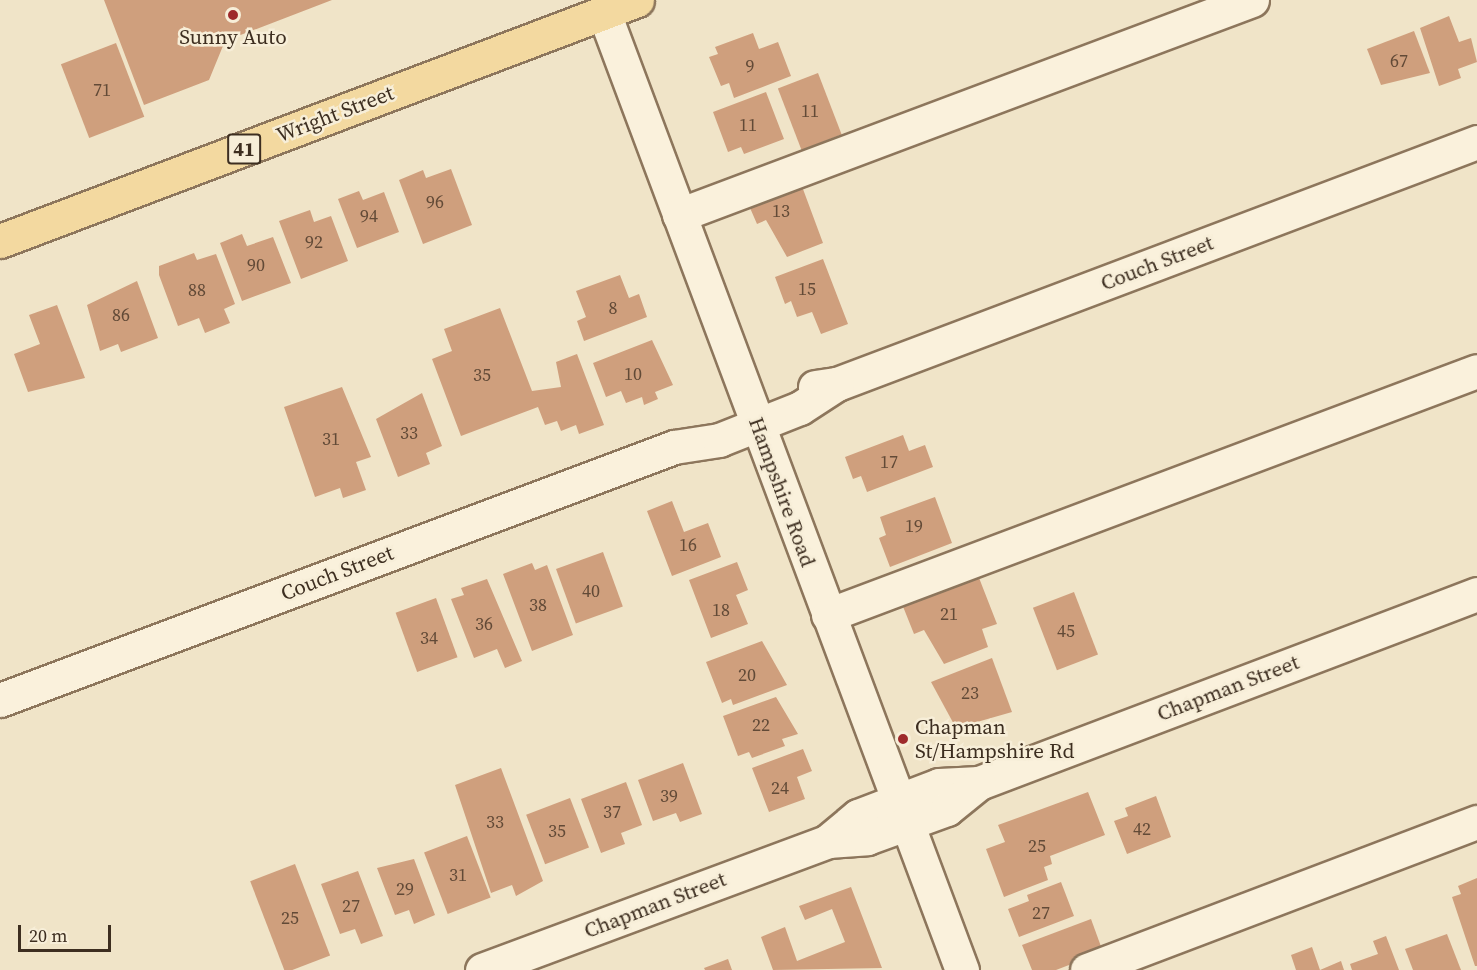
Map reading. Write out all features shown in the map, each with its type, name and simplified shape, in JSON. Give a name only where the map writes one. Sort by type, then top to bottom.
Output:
[{"type":"main road","name":"Wright Street","points":[[0,241],[637,0]]},
{"type":"street","points":[[679,215],[1252,0]]},
{"type":"street","name":"Hampshire Road","points":[[604,13],[962,970]]},
{"type":"street","name":"Couch Street","points":[[0,700],[674,447],[713,421],[754,416],[793,391],[837,384],[1477,142]]},
{"type":"street","points":[[828,615],[1477,371]]},
{"type":"street","name":"Chapman Street","points":[[482,970],[828,840],[867,838],[939,785],[979,783],[1477,594]]},
{"type":"street","points":[[1087,970],[1477,822]]},
{"type":"building","points":[[104,0],[332,0],[225,41],[209,80],[144,105]]},
{"type":"building","points":[[1449,16],[1459,42],[1471,38],[1477,62],[1458,69],[1461,78],[1439,86],[1420,28]]},
{"type":"building","points":[[1414,31],[1430,73],[1381,85],[1367,49]]},
{"type":"building","points":[[753,33],[759,49],[778,42],[791,76],[734,98],[729,83],[721,86],[709,57],[718,54],[715,47]]},
{"type":"building","points":[[116,43],[144,117],[89,138],[61,64]]},
{"type":"building","points":[[818,73],[842,135],[802,150],[778,88]]},
{"type":"building","points":[[766,92],[784,139],[744,154],[741,147],[728,152],[713,112]]},
{"type":"building","points":[[451,169],[472,225],[423,244],[399,180],[423,170],[426,178]]},
{"type":"building","points":[[800,181],[823,243],[787,257],[766,220],[757,224],[747,201]]},
{"type":"building","points":[[359,191],[363,200],[384,192],[399,232],[357,248],[338,199]]},
{"type":"building","points":[[310,210],[314,222],[331,216],[348,261],[301,279],[279,221]]},
{"type":"building","points":[[242,234],[247,246],[273,237],[291,283],[242,301],[220,243]]},
{"type":"building","points":[[194,253],[197,260],[216,254],[235,304],[224,309],[230,323],[205,333],[199,318],[178,326],[159,275],[159,266]]},
{"type":"building","points":[[823,259],[848,324],[821,334],[812,312],[797,317],[791,301],[785,304],[775,277]]},
{"type":"building","points":[[620,275],[629,298],[639,294],[647,317],[584,341],[577,321],[586,317],[576,291]]},
{"type":"building","points":[[137,281],[158,338],[121,352],[118,344],[100,351],[87,305]]},
{"type":"building","points":[[57,305],[85,378],[28,392],[14,354],[40,344],[29,315]]},
{"type":"building","points":[[500,308],[532,391],[561,387],[556,362],[577,354],[604,425],[579,434],[576,425],[561,431],[557,421],[545,425],[538,407],[461,436],[432,359],[452,351],[444,329]]},
{"type":"building","points":[[652,340],[673,385],[655,392],[658,399],[644,405],[642,397],[626,403],[621,391],[606,397],[593,363]]},
{"type":"building","points":[[342,387],[371,457],[356,462],[366,490],[343,498],[340,488],[315,497],[284,407]]},
{"type":"building","points":[[422,393],[442,446],[426,453],[430,464],[398,477],[376,419]]},
{"type":"building","points":[[903,435],[909,451],[925,445],[933,467],[867,492],[861,476],[853,479],[845,457]]},
{"type":"building","points":[[935,497],[952,543],[890,567],[879,538],[886,535],[880,517]]},
{"type":"building","points":[[672,501],[684,532],[708,523],[721,557],[672,576],[647,511]]},
{"type":"building","points":[[603,552],[623,607],[576,624],[556,569]]},
{"type":"building","points":[[737,562],[748,590],[736,595],[748,624],[711,638],[689,580]]},
{"type":"building","points":[[532,563],[535,570],[547,565],[573,635],[532,651],[503,574]]},
{"type":"building","points":[[974,565],[997,624],[982,629],[988,647],[944,664],[924,630],[914,634],[902,604]]},
{"type":"building","points":[[487,579],[522,661],[505,668],[497,649],[474,658],[451,599],[464,595],[461,588]]},
{"type":"building","points":[[1074,592],[1098,655],[1057,670],[1033,608]]},
{"type":"building","points":[[436,598],[458,657],[417,672],[396,613]]},
{"type":"building","points":[[762,641],[787,685],[733,705],[731,699],[722,703],[706,662]]},
{"type":"building","points":[[992,658],[1012,712],[956,728],[931,682]]},
{"type":"building","points":[[776,697],[798,734],[782,739],[785,746],[752,758],[749,752],[738,756],[723,716]]},
{"type":"building","points":[[803,749],[812,771],[797,777],[805,799],[769,812],[752,768]]},
{"type":"building","points":[[683,763],[702,814],[680,822],[676,813],[653,821],[638,780]]},
{"type":"building","points":[[501,768],[543,881],[516,896],[512,885],[491,893],[455,785]]},
{"type":"building","points":[[626,782],[642,825],[621,833],[625,844],[601,853],[581,799]]},
{"type":"building","points":[[1088,792],[1105,835],[1050,856],[1052,864],[1044,867],[1048,880],[1004,897],[986,849],[1005,842],[998,825]]},
{"type":"building","points":[[1156,796],[1171,837],[1127,854],[1114,821],[1128,816],[1125,808]]},
{"type":"building","points":[[570,798],[589,847],[545,864],[526,815]]},
{"type":"building","points":[[467,836],[491,898],[448,914],[424,852]]},
{"type":"building","points":[[414,859],[435,915],[414,924],[409,910],[395,915],[377,868]]},
{"type":"building","points":[[295,864],[330,955],[292,970],[284,970],[250,881]]},
{"type":"building","points":[[358,871],[383,936],[361,944],[355,929],[340,934],[321,884]]},
{"type":"building","points":[[1477,878],[1477,966],[1475,966],[1452,897],[1461,894],[1458,886]]},
{"type":"building","points":[[1061,882],[1074,916],[1019,937],[1008,909],[1029,901],[1027,895]]},
{"type":"building","points":[[851,887],[882,968],[773,970],[761,937],[785,927],[797,961],[845,942],[832,909],[805,920],[799,906]]},
{"type":"building","points":[[1091,919],[1103,952],[1056,970],[1032,970],[1022,945]]},
{"type":"building","points":[[1447,934],[1461,970],[1413,970],[1405,949]]},
{"type":"building","points":[[1386,936],[1399,970],[1352,970],[1350,964],[1378,954],[1373,941]]},
{"type":"building","points":[[1312,947],[1320,970],[1296,970],[1291,955]]},
{"type":"building","points":[[728,959],[732,970],[705,970],[704,968]]},
{"type":"building","points":[[1341,961],[1344,970],[1320,970]]},
{"type":"place","name":"Sunny Auto","points":[[233,15]]},
{"type":"place","name":"Chapman St/Hampshire Rd","points":[[903,739]]}]
